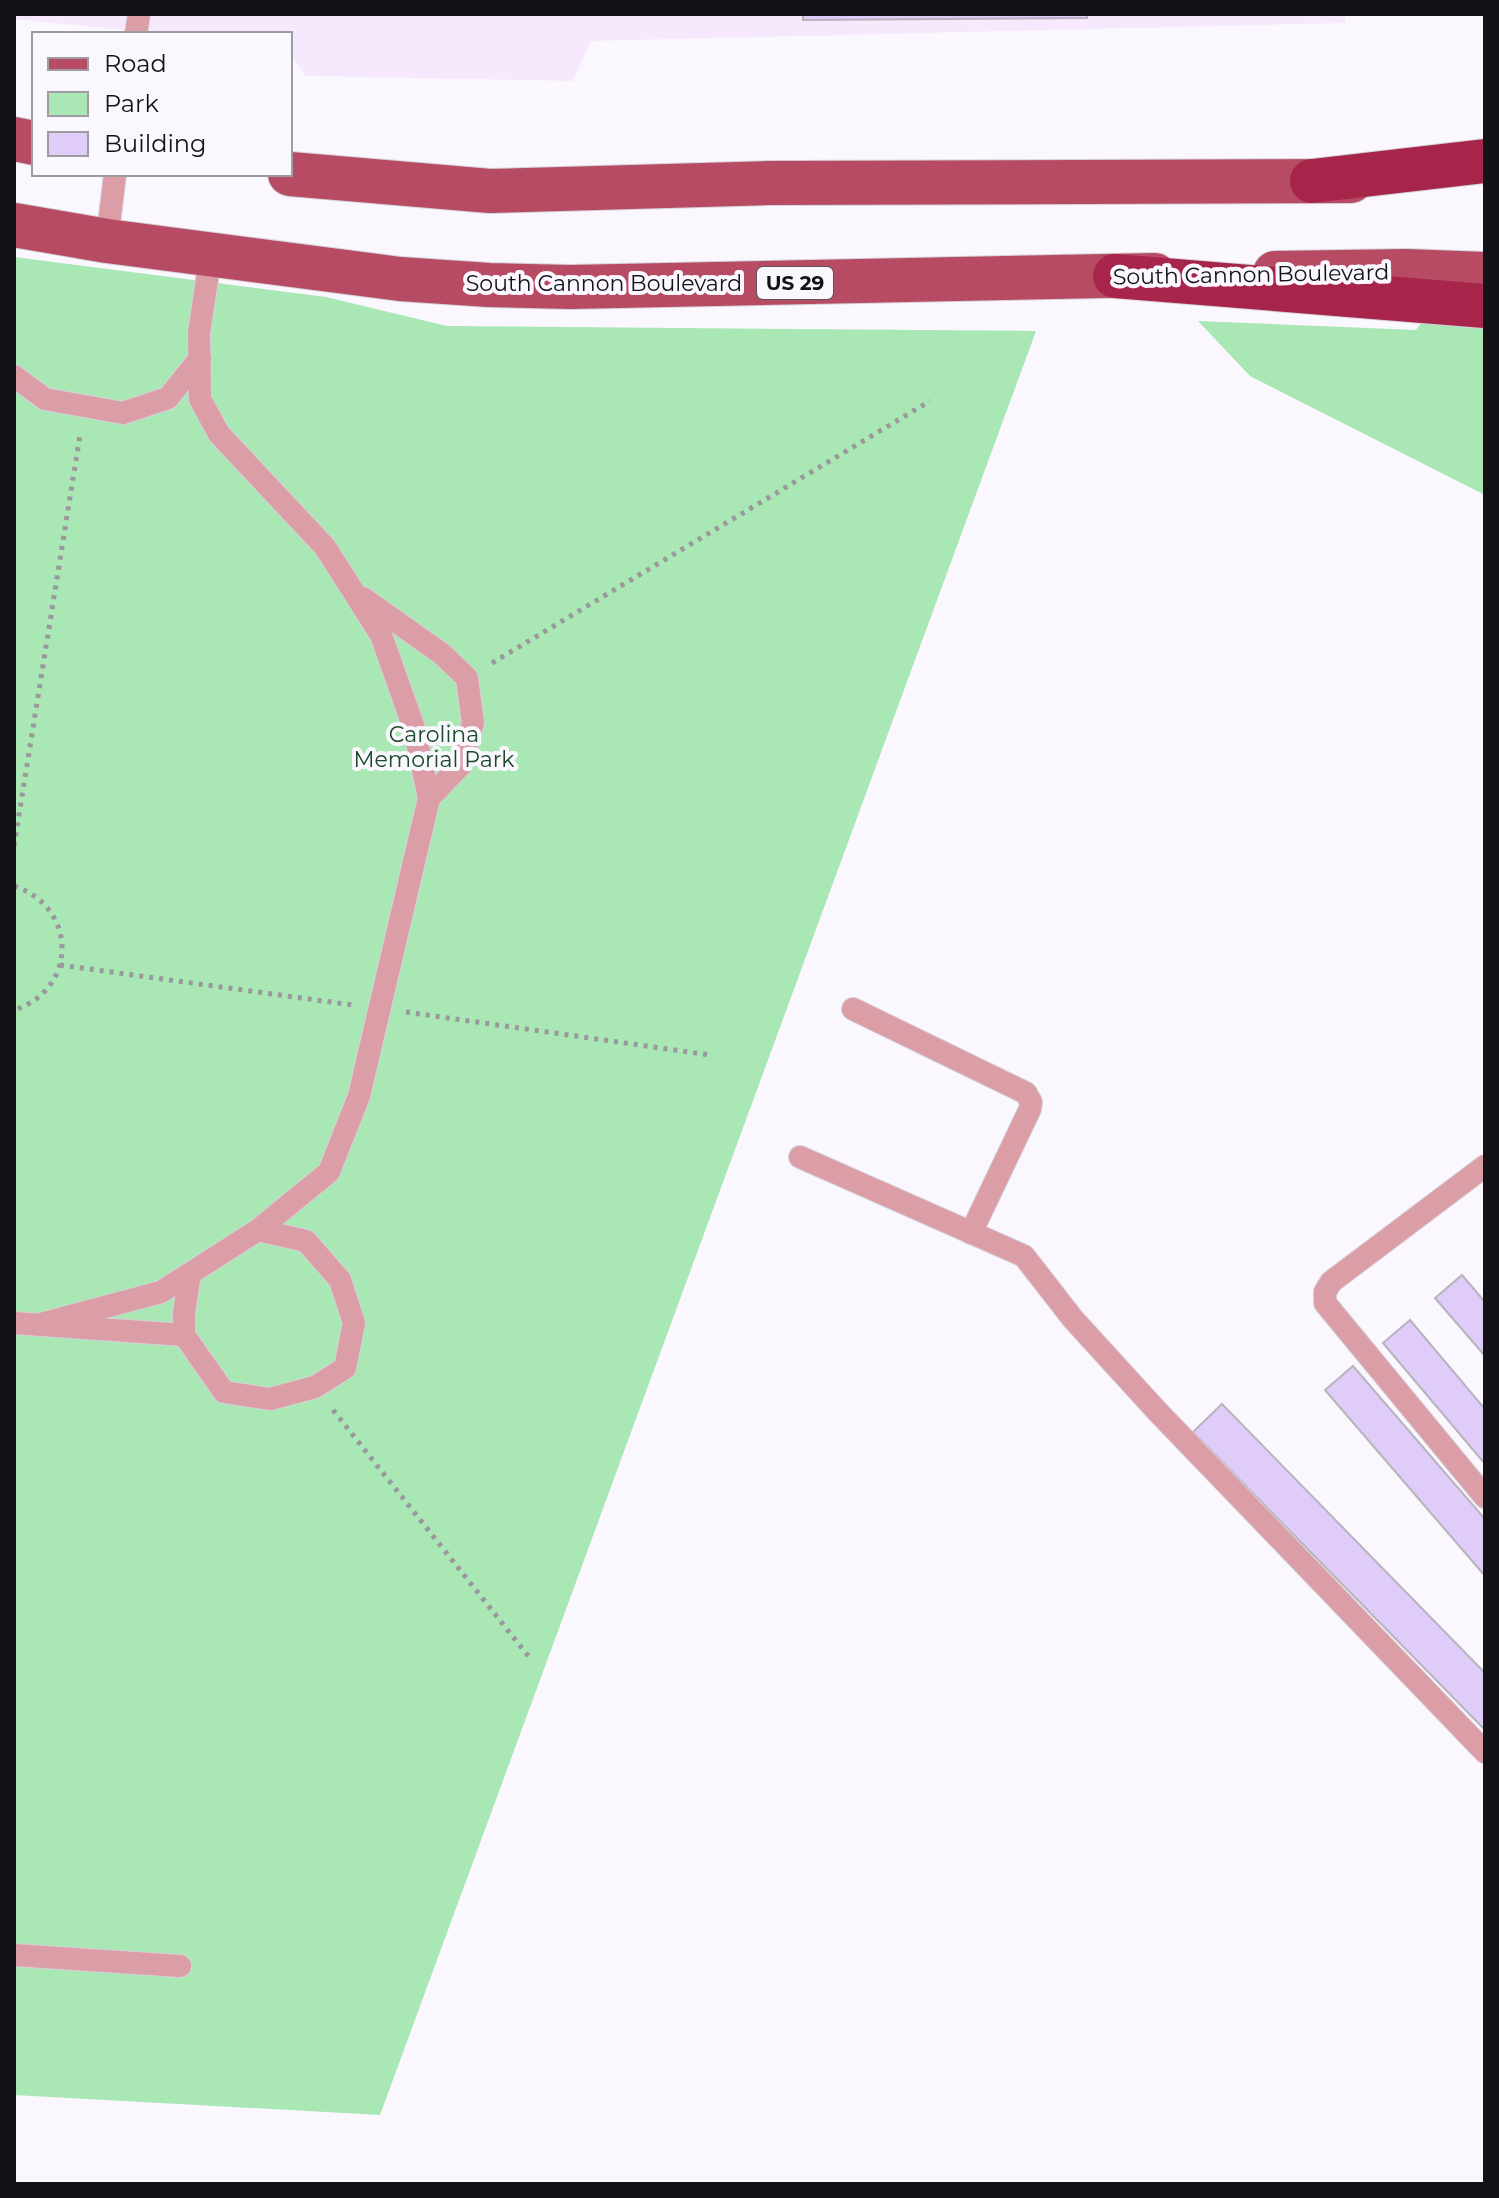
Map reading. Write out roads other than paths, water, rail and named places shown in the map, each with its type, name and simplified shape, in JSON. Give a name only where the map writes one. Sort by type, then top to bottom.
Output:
[{"type":"highway","points":[[1312,181],[1485,161]]},
{"type":"highway","points":[[1115,276],[1485,306]]},
{"type":"main road","points":[[292,174],[490,191],[769,183],[1485,178]]},
{"type":"main road","name":"South Cannon Boulevard","points":[[14,225],[107,241],[400,279],[503,286],[586,287],[1391,271],[1485,274]]},
{"type":"lane","points":[[107,241],[115,176]]},
{"type":"lane","points":[[41,1324],[161,1292],[258,1230],[329,1172],[359,1096],[429,798],[414,728],[381,635],[325,547],[219,434],[200,399],[199,333],[211,253]]},
{"type":"lane","points":[[14,376],[45,399],[123,413],[168,398],[200,358]]},
{"type":"lane","points":[[353,591],[442,654],[467,678],[473,723],[465,751],[460,766],[429,798]]},
{"type":"lane","points":[[853,1009],[1026,1093],[1031,1102],[971,1233]]},
{"type":"lane","points":[[800,1157],[1024,1256],[1073,1319],[1157,1411],[1485,1752]]},
{"type":"lane","points":[[1485,1166],[1331,1282],[1325,1292],[1325,1303],[1485,1497]]},
{"type":"lane","points":[[190,1274],[184,1335],[224,1392],[270,1399],[315,1387],[345,1368],[354,1323],[340,1280],[306,1241],[258,1230]]},
{"type":"lane","points":[[14,1323],[184,1335]]},
{"type":"lane","points":[[14,1955],[180,1966]]},
{"type":"park label","name":"Carolina Memorial Park","points":[[434,746]]}]
